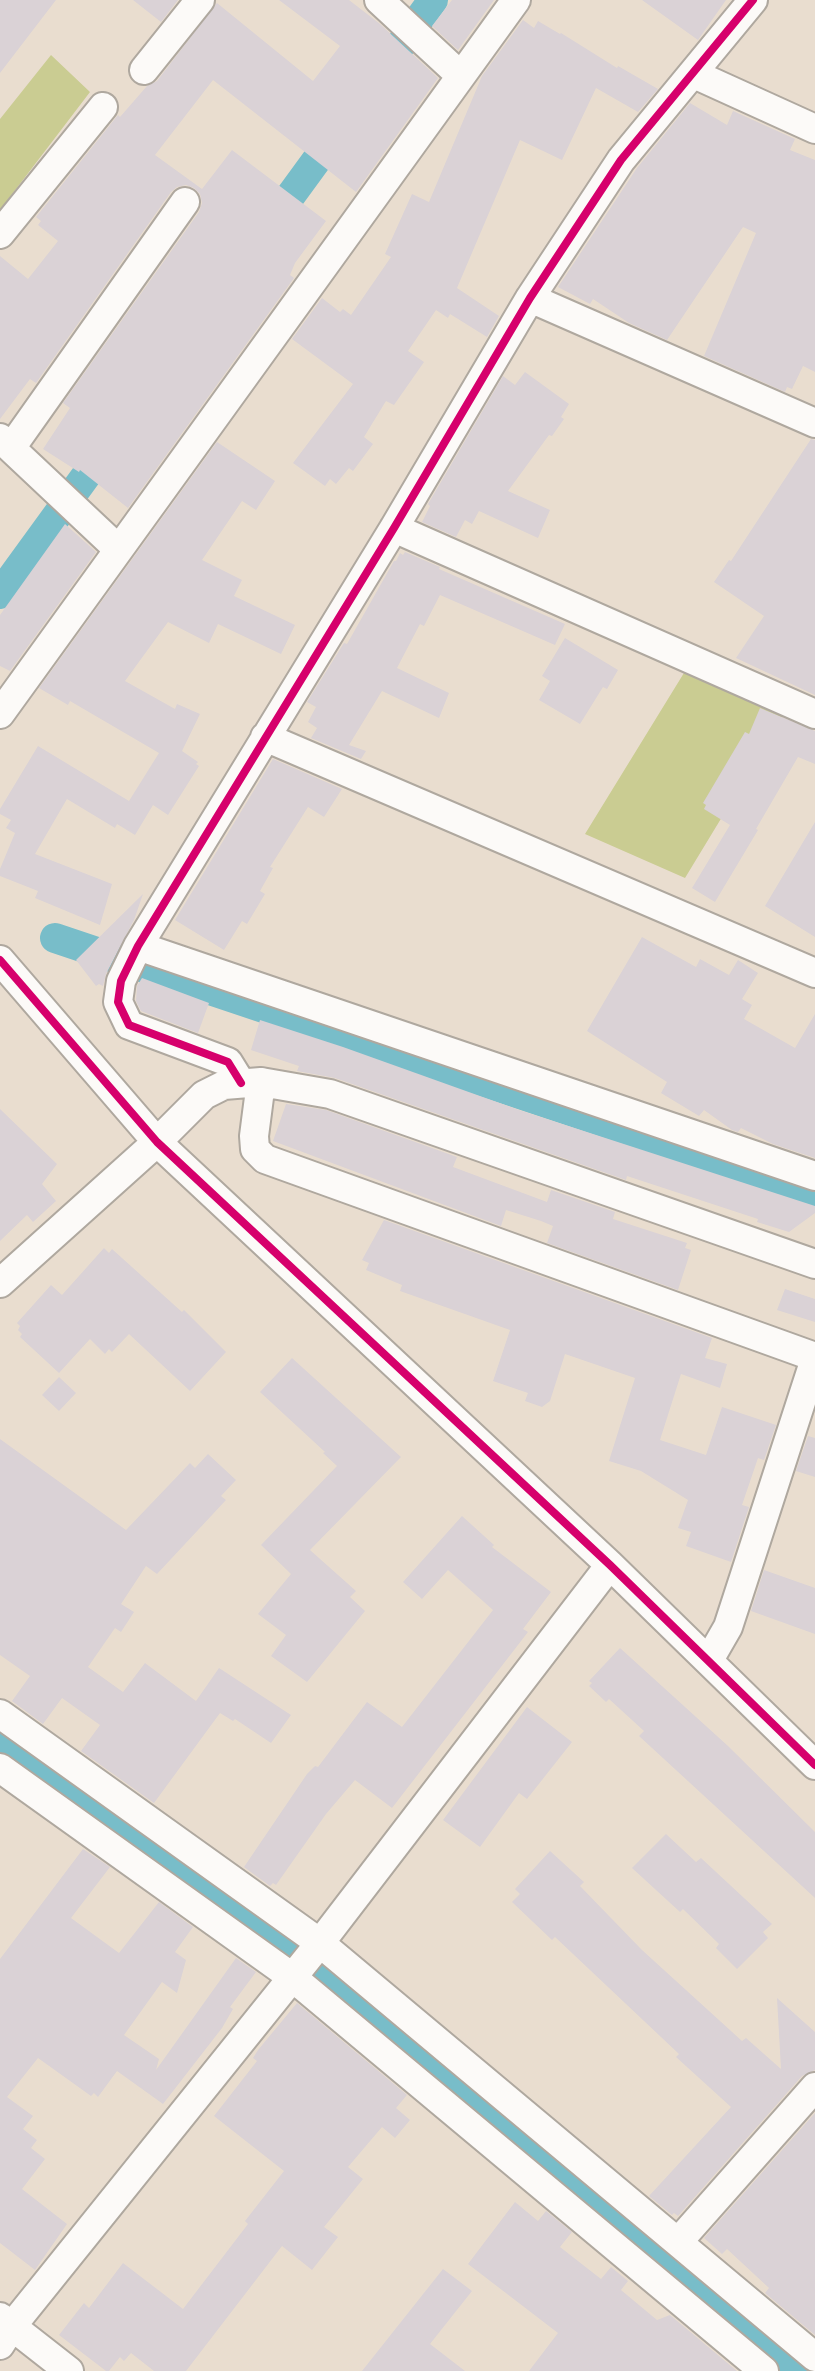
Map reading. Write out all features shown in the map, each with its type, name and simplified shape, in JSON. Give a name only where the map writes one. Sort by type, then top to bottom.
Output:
[{"type":"street","points":[[144,70],[200,0]]},
{"type":"street","points":[[379,0],[461,76]]},
{"type":"street","points":[[0,714],[516,0]]},
{"type":"street","points":[[709,1660],[728,1627],[815,1358],[265,1159],[255,1149],[251,1082],[228,1062],[129,1025],[118,1002],[121,981],[138,946],[394,528],[530,298],[621,160],[753,0]]},
{"type":"street","points":[[694,74],[815,129]]},
{"type":"street","points":[[0,234],[103,107]]},
{"type":"street","points":[[118,549],[5,443],[185,202]]},
{"type":"street","points":[[530,298],[815,423]]},
{"type":"street","points":[[394,528],[815,714]]},
{"type":"street","points":[[265,737],[815,973]]},
{"type":"street","points":[[138,946],[815,1176]]},
{"type":"street","points":[[0,960],[157,1142],[610,1565],[815,1765]]},
{"type":"street","points":[[0,1283],[157,1142],[204,1095],[224,1085],[251,1082],[330,1094],[814,1263]]},
{"type":"street","points":[[69,2371],[4,2330],[305,1962],[610,1565]]},
{"type":"street","points":[[0,1714],[305,1962],[678,2242],[815,2357]]},
{"type":"street","points":[[0,1768],[305,1962],[764,2371]]},
{"type":"street","points":[[678,2242],[815,2087]]},
{"type":"green space","points":[[51,55],[90,92],[0,210],[0,119]]},
{"type":"green space","points":[[695,655],[793,700],[685,878],[585,834]]},
{"type":"building","points":[[0,0],[56,0],[0,73]]},
{"type":"building","points":[[133,0],[178,0],[161,22]]},
{"type":"building","points":[[279,0],[349,0],[438,78],[356,192],[213,80],[155,155],[202,189],[232,150],[326,221],[295,263],[290,275],[294,278],[128,508],[80,470],[43,449],[70,408],[63,403],[199,212],[202,203],[200,194],[186,185],[171,192],[36,383],[30,379],[0,419],[0,256],[28,279],[58,241],[38,225],[41,221],[36,217],[118,115],[120,117],[147,86],[157,81],[217,3],[313,81],[340,46]]},
{"type":"building","points":[[452,0],[494,0],[458,50],[432,26]]},
{"type":"building","points":[[642,0],[726,0],[698,40]]},
{"type":"building","points":[[523,20],[534,28],[538,21],[658,89],[638,112],[596,88],[562,160],[520,140],[457,288],[499,316],[487,337],[450,314],[448,318],[436,310],[408,351],[424,362],[394,405],[386,401],[364,437],[373,444],[353,471],[349,468],[336,484],[330,479],[325,486],[293,463],[353,384],[292,339],[322,298],[340,312],[343,309],[351,315],[391,257],[385,254],[412,194],[429,202],[482,76]]},
{"type":"building","points":[[690,103],[727,125],[733,111],[795,139],[790,150],[815,160],[815,372],[803,366],[792,389],[787,387],[785,392],[704,356],[756,233],[743,227],[667,340],[629,323],[593,299],[590,304],[558,287],[637,168]]},
{"type":"building","points":[[525,372],[569,404],[561,417],[564,419],[508,491],[550,510],[538,538],[479,511],[472,524],[465,520],[456,537],[422,522],[430,506],[428,504],[503,376],[515,385]]},
{"type":"building","points":[[811,439],[815,440],[815,695],[736,658],[764,616],[714,582]]},
{"type":"building","points":[[217,442],[275,481],[256,510],[242,501],[202,560],[242,580],[234,596],[295,625],[281,654],[218,624],[209,643],[168,622],[125,681],[175,709],[177,704],[200,714],[182,751],[199,766],[168,815],[153,805],[135,835],[117,824],[115,828],[67,799],[35,854],[112,884],[100,925],[35,898],[38,891],[0,876],[15,833],[6,828],[11,820],[0,814],[0,809],[38,746],[129,801],[159,753],[70,701],[68,705],[39,688]]},
{"type":"building","points":[[65,524],[96,552],[10,671],[0,666],[0,615]]},
{"type":"building","points":[[405,552],[565,624],[555,645],[440,595],[424,626],[420,624],[397,668],[449,693],[439,718],[382,691],[349,745],[366,751],[361,759],[311,738],[317,728],[308,722],[316,707],[307,702],[344,643],[347,644],[394,561]]},
{"type":"building","points":[[565,638],[618,670],[607,689],[603,687],[580,724],[539,700],[550,681],[542,676]]},
{"type":"building","points":[[760,708],[815,731],[815,764],[798,757],[715,902],[692,888],[730,825],[704,809],[706,805],[703,803],[745,732],[749,734]]},
{"type":"building","points":[[273,759],[342,789],[324,817],[308,807],[270,867],[273,868],[260,891],[265,894],[247,924],[242,921],[224,950],[175,920]]},
{"type":"building","points":[[815,822],[815,937],[765,906]]},
{"type":"building","points":[[143,894],[103,986],[96,986],[76,960]]},
{"type":"building","points":[[642,937],[696,967],[700,959],[729,975],[738,960],[758,973],[742,999],[752,1005],[744,1019],[795,1048],[815,1014],[815,1158],[773,1144],[741,1128],[738,1132],[732,1130],[704,1110],[699,1116],[661,1093],[667,1082],[587,1031]]},
{"type":"building","points":[[142,978],[209,1003],[198,1033],[141,1011],[136,1001],[137,986]]},
{"type":"building","points":[[260,1020],[519,1110],[815,1206],[815,1213],[789,1232],[627,1176],[626,1180],[335,1078],[297,1071],[299,1066],[251,1050]]},
{"type":"building","points":[[286,1104],[326,1110],[457,1157],[453,1167],[547,1202],[551,1190],[615,1212],[613,1219],[687,1243],[685,1248],[691,1250],[678,1290],[547,1243],[553,1226],[541,1221],[506,1210],[501,1226],[273,1141]]},
{"type":"building","points":[[0,1109],[57,1164],[42,1184],[56,1201],[33,1222],[27,1215],[0,1241]]},
{"type":"building","points":[[384,1220],[712,1338],[705,1358],[727,1364],[720,1388],[681,1374],[660,1440],[706,1455],[722,1407],[776,1425],[764,1460],[758,1458],[742,1505],[749,1507],[731,1562],[686,1546],[691,1532],[678,1528],[688,1500],[641,1471],[609,1461],[635,1378],[565,1354],[550,1401],[542,1407],[525,1401],[528,1393],[493,1381],[510,1330],[400,1291],[402,1285],[366,1270],[369,1263],[362,1260]]},
{"type":"building","points":[[104,1248],[109,1253],[112,1249],[182,1312],[184,1310],[226,1352],[190,1391],[129,1334],[112,1352],[109,1349],[105,1354],[90,1339],[59,1373],[20,1337],[22,1334],[17,1323],[51,1285],[62,1295]]},
{"type":"building","points":[[785,1289],[815,1299],[815,1322],[777,1310]]},
{"type":"building","points":[[292,1358],[401,1457],[310,1550],[356,1591],[350,1597],[365,1611],[307,1682],[271,1656],[286,1635],[258,1614],[291,1574],[261,1545],[337,1466],[260,1392]]},
{"type":"building","points":[[59,1377],[76,1393],[59,1411],[42,1395]]},
{"type":"building","points":[[808,1436],[815,1438],[815,1477],[796,1471]]},
{"type":"building","points":[[0,1439],[126,1530],[190,1463],[195,1468],[208,1454],[236,1480],[221,1496],[226,1500],[157,1574],[146,1566],[121,1604],[134,1612],[121,1632],[115,1628],[88,1667],[123,1692],[145,1663],[196,1701],[219,1668],[291,1715],[271,1743],[235,1719],[233,1721],[220,1713],[154,1803],[81,1751],[100,1725],[62,1698],[43,1724],[12,1701],[30,1676],[0,1655]]},
{"type":"building","points":[[462,1516],[494,1545],[492,1547],[551,1592],[523,1629],[528,1632],[392,1808],[355,1780],[326,1814],[276,1885],[273,1883],[270,1886],[244,1867],[307,1774],[315,1766],[318,1767],[367,1702],[402,1727],[493,1610],[448,1570],[422,1599],[403,1582]]},
{"type":"building","points":[[764,1570],[815,1588],[815,1634],[751,1611]]},
{"type":"building","points":[[620,1648],[728,1746],[815,1832],[815,1898],[639,1736],[644,1731],[609,1699],[606,1702],[589,1686],[592,1683],[589,1681]]},
{"type":"building","points":[[527,1707],[572,1742],[527,1799],[519,1793],[480,1847],[443,1820]]},
{"type":"building","points":[[666,1834],[696,1862],[701,1858],[772,1924],[763,1932],[768,1938],[737,1969],[716,1948],[719,1944],[683,1909],[680,1912],[632,1868]]},
{"type":"building","points":[[83,1849],[110,1867],[71,1918],[119,1953],[159,1902],[193,1927],[175,1952],[186,1960],[177,1993],[162,1982],[124,2035],[159,2059],[156,2070],[236,1958],[256,1972],[230,2007],[233,2009],[222,2028],[163,2104],[117,2071],[98,2097],[94,2093],[91,2096],[38,2058],[7,2097],[33,2116],[23,2129],[37,2140],[31,2148],[45,2159],[22,2189],[67,2224],[35,2270],[0,2243],[0,1959]]},
{"type":"building","points":[[550,1851],[584,1882],[580,1886],[642,1950],[742,2041],[746,2038],[781,2069],[777,1998],[815,2032],[815,2070],[802,2076],[678,2216],[672,2215],[649,2196],[731,2107],[555,1937],[552,1940],[512,1902],[520,1894],[515,1889]]},
{"type":"building","points":[[297,2003],[407,2095],[396,2108],[410,2120],[395,2138],[382,2127],[348,2167],[363,2179],[324,2227],[338,2237],[312,2270],[282,2246],[186,2371],[154,2371],[131,2353],[124,2361],[120,2357],[106,2371],[59,2335],[84,2303],[89,2308],[123,2263],[183,2309],[284,2171],[214,2116],[257,2061],[253,2058],[258,2050]]},
{"type":"building","points":[[815,2113],[815,2335],[765,2293],[769,2288],[727,2249],[722,2254],[704,2238]]},
{"type":"building","points":[[515,2202],[538,2221],[546,2211],[572,2232],[560,2247],[601,2279],[611,2267],[628,2281],[621,2290],[657,2320],[670,2315],[737,2371],[529,2371],[558,2333],[468,2264]]},
{"type":"building","points":[[443,2269],[472,2291],[430,2344],[465,2371],[362,2371]]},
{"type":"waterway","points":[[378,76],[433,0]]},
{"type":"waterway","points":[[267,228],[340,128]]},
{"type":"waterway","points":[[0,594],[109,444]]},
{"type":"waterway","points":[[55,938],[815,1193]]},
{"type":"waterway","points":[[0,1745],[322,1976],[798,2371]]},
{"type":"cycle path","points":[[241,1083],[228,1062],[129,1025],[118,1002],[121,981],[138,946],[394,528],[530,298],[621,160],[753,0]]},
{"type":"cycle path","points":[[0,960],[157,1142],[610,1565],[815,1765]]}]
